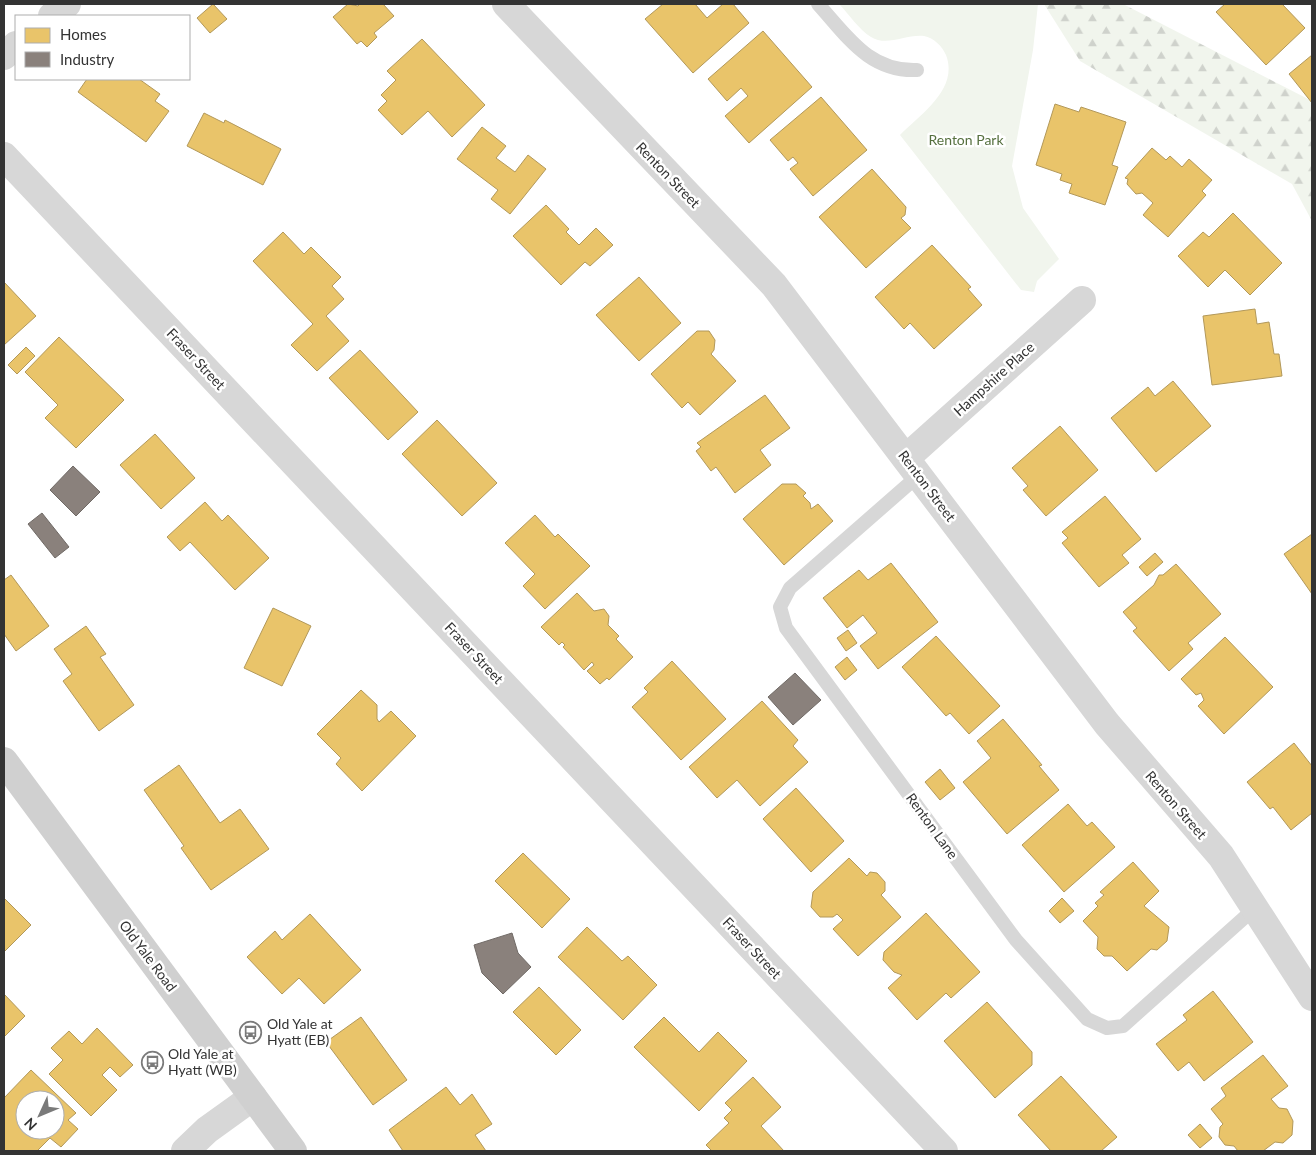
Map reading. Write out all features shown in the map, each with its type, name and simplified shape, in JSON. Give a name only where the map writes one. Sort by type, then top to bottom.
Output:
[{"type":"main road","name":"Old Yale Road","points":[[4,761],[293,1151]]},
{"type":"street","points":[[53,15],[67,4]]},
{"type":"street","name":"Renton Street","points":[[506,4],[774,285],[1107,724],[1222,856],[1254,909],[1312,997]]},
{"type":"street","points":[[4,56],[15,46]]},
{"type":"street","name":"Fraser Street","points":[[4,156],[944,1151]]},
{"type":"street","name":"Hampshire Place","points":[[913,466],[1082,300]]},
{"type":"street","points":[[184,1151],[207,1130],[253,1097]]},
{"type":"lane","points":[[818,4],[858,48],[877,63],[899,71],[917,70]]},
{"type":"lane","name":"Renton Lane","points":[[913,466],[790,588],[780,607],[786,628],[1016,940],[1087,1019],[1107,1028],[1123,1026],[1254,909]]},
{"type":"green space","name":"Renton Park","points":[[839,4],[1038,4],[1033,50],[1012,166],[1023,208],[1059,259],[1037,281],[1034,292],[1021,290],[900,135],[936,100],[943,90],[949,67],[946,55],[942,49],[937,43],[924,36],[890,41],[877,40],[862,30]]},
{"type":"green space","points":[[1044,4],[1123,4],[1312,101],[1312,221],[1292,184],[1080,61]]},
{"type":"building: Homes","points":[[213,4],[227,19],[210,33],[197,18]]},
{"type":"building: Homes","points":[[348,4],[358,6],[360,4],[383,4],[394,16],[374,33],[377,37],[367,47],[361,41],[357,44],[333,17]]},
{"type":"building: Homes","points":[[663,4],[695,4],[707,18],[723,4],[733,4],[749,23],[693,73],[645,19]]},
{"type":"building: Homes","points":[[1225,4],[1282,4],[1305,28],[1266,65],[1216,12]]},
{"type":"building: Homes","points":[[763,31],[812,87],[749,143],[725,116],[748,96],[741,88],[727,101],[708,79]]},
{"type":"building: Homes","points":[[422,39],[485,105],[452,137],[428,111],[402,135],[378,110],[387,101],[381,95],[396,80],[387,71]]},
{"type":"building: Homes","points":[[1312,55],[1312,103],[1289,74]]},
{"type":"building: Homes","points":[[86,80],[140,80],[160,94],[155,101],[169,111],[146,142],[78,92]]},
{"type":"building: Homes","points":[[821,97],[867,150],[813,196],[790,169],[798,163],[793,157],[788,161],[770,140]]},
{"type":"building: Homes","points":[[1055,104],[1079,112],[1081,107],[1126,122],[1112,165],[1118,167],[1105,205],[1069,193],[1072,184],[1060,180],[1062,174],[1036,165]]},
{"type":"building: Homes","points":[[204,113],[224,123],[225,120],[281,149],[263,185],[187,146]]},
{"type":"building: Homes","points":[[482,127],[506,146],[496,158],[515,172],[528,155],[546,169],[510,214],[491,199],[498,190],[457,159]]},
{"type":"building: Homes","points":[[1152,148],[1166,160],[1170,156],[1182,167],[1189,159],[1212,180],[1202,191],[1206,195],[1168,237],[1143,215],[1153,203],[1142,193],[1136,194],[1127,184],[1128,179],[1125,178]]},
{"type":"building: Homes","points":[[872,169],[906,207],[905,215],[901,218],[911,228],[866,268],[819,217]]},
{"type":"building: Homes","points":[[546,205],[569,229],[566,232],[579,245],[596,228],[613,245],[590,266],[585,262],[561,285],[513,236]]},
{"type":"building: Homes","points":[[1233,213],[1282,263],[1250,295],[1225,270],[1208,287],[1178,256],[1203,232],[1209,237]]},
{"type":"building: Homes","points":[[283,232],[304,254],[311,247],[341,277],[332,286],[344,299],[326,316],[349,341],[317,371],[291,345],[313,324],[253,261]]},
{"type":"building: Homes","points":[[932,245],[971,287],[968,289],[982,305],[934,349],[910,323],[904,329],[875,297]]},
{"type":"building: Homes","points":[[639,277],[681,323],[639,361],[596,315]]},
{"type":"building: Homes","points":[[4,282],[36,316],[4,345]]},
{"type":"building: Homes","points":[[1255,309],[1257,324],[1269,322],[1274,354],[1279,354],[1282,376],[1212,385],[1203,316]]},
{"type":"building: Homes","points":[[697,331],[709,331],[715,340],[714,350],[711,354],[736,381],[700,415],[688,402],[682,408],[651,374]]},
{"type":"building: Homes","points":[[59,337],[124,400],[76,448],[45,418],[58,405],[25,372]]},
{"type":"building: Homes","points":[[26,347],[35,356],[17,374],[8,365]]},
{"type":"building: Homes","points":[[360,350],[418,412],[388,440],[329,378]]},
{"type":"building: Homes","points":[[1173,381],[1211,426],[1156,472],[1111,418],[1148,387],[1155,396]]},
{"type":"building: Homes","points":[[765,395],[790,428],[760,450],[771,465],[735,493],[716,467],[711,471],[696,451],[701,447],[697,443]]},
{"type":"building: Homes","points":[[437,420],[497,483],[462,516],[402,454]]},
{"type":"building: Homes","points":[[1060,426],[1098,470],[1046,516],[1023,490],[1028,486],[1012,468]]},
{"type":"building: Homes","points":[[155,434],[195,478],[161,509],[120,465]]},
{"type":"building: Homes","points":[[782,484],[796,484],[806,493],[803,496],[810,503],[811,509],[818,504],[833,521],[784,565],[743,519]]},
{"type":"building: Homes","points":[[1105,496],[1141,539],[1122,555],[1129,563],[1099,587],[1062,543],[1068,538],[1062,532]]},
{"type":"building: Homes","points":[[205,502],[222,521],[228,515],[269,558],[235,590],[190,542],[180,551],[167,537]]},
{"type":"building: Homes","points":[[535,515],[555,537],[558,534],[590,566],[545,609],[523,586],[535,574],[505,543]]},
{"type":"building: Homes","points":[[1312,534],[1312,594],[1284,554]]},
{"type":"building: Homes","points":[[1155,553],[1163,562],[1147,576],[1139,567]]},
{"type":"building: Homes","points":[[891,563],[938,622],[878,669],[860,646],[877,633],[863,615],[847,628],[823,598],[859,570],[868,580]]},
{"type":"building: Homes","points":[[1176,564],[1221,614],[1188,643],[1193,649],[1169,671],[1133,631],[1137,628],[1123,612],[1154,585],[1159,575],[1163,575]]},
{"type":"building: Homes","points":[[11,575],[49,626],[16,651],[4,634],[4,580]]},
{"type":"building: Homes","points":[[577,593],[594,611],[604,609],[609,616],[608,625],[619,636],[616,639],[633,657],[609,680],[607,678],[600,684],[587,671],[594,665],[592,662],[584,670],[563,647],[565,645],[562,642],[559,645],[541,627]]},
{"type":"building: Homes","points":[[273,608],[311,626],[282,686],[244,668]]},
{"type":"building: Homes","points":[[86,626],[106,654],[100,657],[134,705],[99,731],[63,681],[72,674],[54,649]]},
{"type":"building: Homes","points":[[848,630],[857,643],[846,651],[837,638]]},
{"type":"building: Homes","points":[[936,636],[1000,706],[969,734],[950,713],[946,716],[902,667]]},
{"type":"building: Homes","points":[[1225,637],[1273,687],[1224,734],[1198,706],[1204,700],[1201,693],[1196,695],[1181,679]]},
{"type":"building: Homes","points":[[847,657],[857,670],[845,680],[835,667]]},
{"type":"building: Homes","points":[[672,661],[726,719],[681,760],[632,707],[648,692],[644,688]]},
{"type":"building: Homes","points":[[361,690],[377,705],[377,719],[379,722],[391,711],[416,736],[362,791],[336,764],[341,758],[317,734]]},
{"type":"building: Homes","points":[[762,701],[798,740],[793,746],[808,762],[760,806],[737,780],[717,798],[689,767]]},
{"type":"building: Homes","points":[[1003,719],[1042,765],[1039,766],[1059,790],[1007,834],[963,782],[991,758],[977,741]]},
{"type":"building: Homes","points":[[1294,743],[1312,766],[1312,813],[1291,830],[1273,807],[1270,809],[1247,782]]},
{"type":"building: Homes","points":[[179,765],[220,823],[240,809],[269,849],[211,890],[181,848],[184,846],[144,790]]},
{"type":"building: Homes","points":[[940,769],[955,788],[940,800],[925,782]]},
{"type":"building: Homes","points":[[796,788],[844,841],[811,872],[763,819]]},
{"type":"building: Homes","points":[[1068,804],[1087,826],[1092,822],[1115,847],[1064,892],[1022,845]]},
{"type":"building: Homes","points":[[523,853],[570,899],[542,928],[495,881]]},
{"type":"building: Homes","points":[[849,858],[867,876],[870,872],[877,873],[885,882],[885,891],[881,895],[901,917],[858,956],[833,929],[843,920],[837,914],[833,917],[820,917],[811,907],[813,892]]},
{"type":"building: Homes","points":[[1133,862],[1159,891],[1144,906],[1169,927],[1167,941],[1157,950],[1151,949],[1127,971],[1112,956],[1104,956],[1097,949],[1098,937],[1083,921],[1098,906],[1095,903],[1104,895],[1100,892]]},
{"type":"building: Homes","points":[[4,898],[31,925],[4,952]]},
{"type":"building: Homes","points":[[1062,898],[1074,911],[1060,923],[1049,911]]},
{"type":"building: Homes","points":[[926,913],[980,972],[951,998],[946,993],[917,1020],[888,988],[902,975],[894,972],[883,960],[884,952]]},
{"type":"building: Homes","points":[[310,914],[361,970],[324,1004],[299,978],[282,994],[247,957],[275,931],[282,940]]},
{"type":"building: Homes","points":[[587,927],[622,961],[628,956],[657,985],[623,1020],[558,957]]},
{"type":"building: Homes","points":[[539,987],[581,1030],[556,1055],[513,1012]]},
{"type":"building: Homes","points":[[1213,991],[1253,1042],[1204,1081],[1189,1062],[1178,1071],[1156,1044],[1187,1020],[1183,1015]]},
{"type":"building: Homes","points":[[4,994],[25,1016],[4,1037]]},
{"type":"building: Homes","points":[[987,1002],[1032,1052],[1032,1065],[995,1098],[944,1041]]},
{"type":"building: Homes","points":[[361,1017],[407,1080],[373,1105],[326,1042]]},
{"type":"building: Homes","points":[[664,1017],[699,1052],[718,1032],[747,1061],[699,1111],[634,1047]]},
{"type":"building: Homes","points":[[97,1028],[133,1065],[120,1077],[110,1067],[102,1075],[117,1090],[91,1116],[49,1074],[63,1060],[51,1048],[69,1031],[82,1044]]},
{"type":"building: Homes","points":[[1263,1055],[1288,1086],[1271,1099],[1279,1108],[1287,1109],[1293,1121],[1292,1135],[1283,1143],[1275,1142],[1263,1151],[1238,1151],[1234,1146],[1225,1145],[1219,1137],[1220,1127],[1223,1124],[1211,1109],[1226,1096],[1221,1088]]},
{"type":"building: Homes","points":[[31,1070],[52,1090],[15,1090],[15,1140],[48,1140],[37,1151],[4,1151],[4,1098]]},
{"type":"building: Homes","points":[[1061,1076],[1117,1137],[1101,1151],[1051,1151],[1018,1115]]},
{"type":"building: Homes","points":[[753,1077],[781,1107],[761,1126],[784,1151],[712,1151],[706,1145],[729,1123],[724,1118],[732,1110],[725,1103]]},
{"type":"building: Homes","points":[[446,1087],[460,1105],[472,1094],[492,1124],[475,1135],[486,1151],[403,1151],[389,1130]]},
{"type":"building: Homes","points":[[65,1102],[76,1113],[68,1120],[78,1129],[61,1147],[52,1140],[65,1140]]},
{"type":"building: Homes","points":[[1200,1124],[1212,1138],[1200,1148],[1188,1135]]},
{"type":"building: Industry","points":[[73,466],[100,492],[76,516],[50,490]]},
{"type":"building: Industry","points":[[42,513],[69,547],[55,558],[28,524]]},
{"type":"building: Industry","points":[[795,673],[821,700],[793,725],[768,697]]},
{"type":"building: Industry","points":[[512,933],[518,953],[531,967],[503,994],[482,973],[474,945]]},
{"type":"place","name":"Old Yale at Hyatt (EB)","points":[[251,1032]]},
{"type":"place","name":"Old Yale at Hyatt (WB)","points":[[152,1062]]}]
